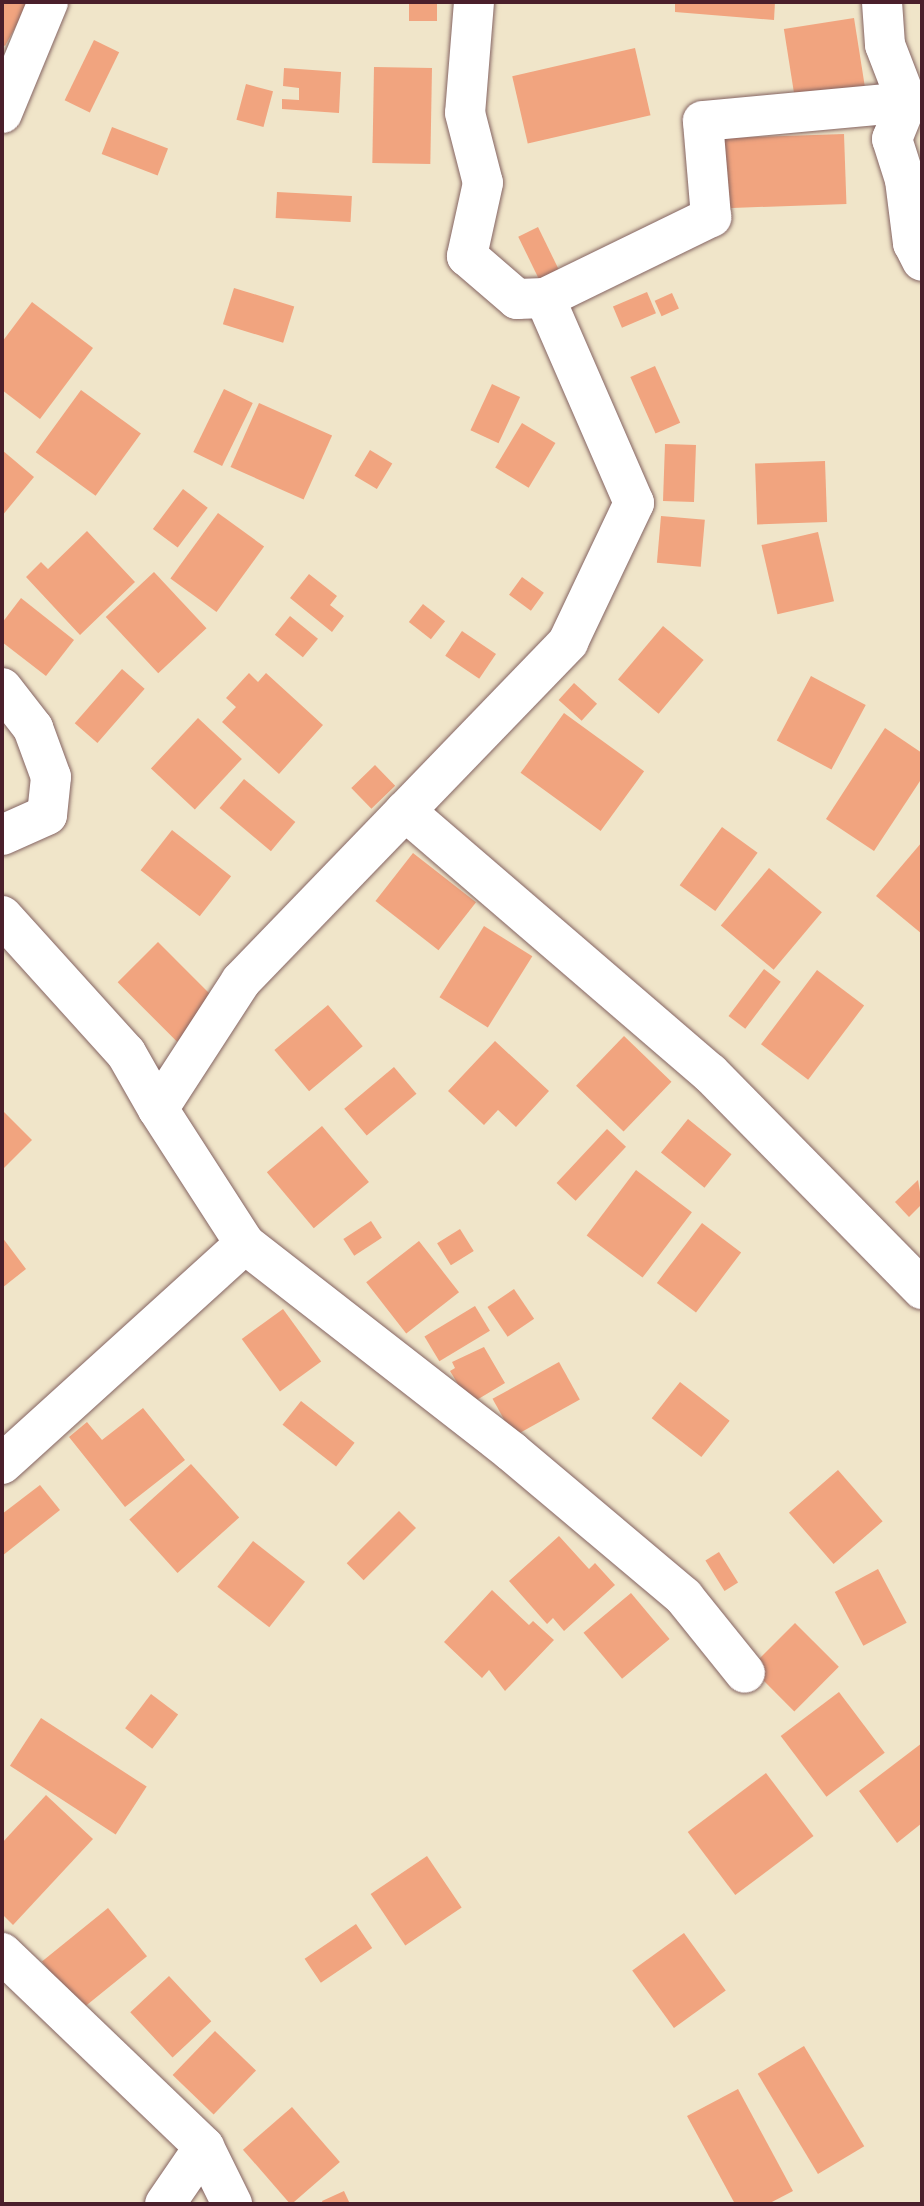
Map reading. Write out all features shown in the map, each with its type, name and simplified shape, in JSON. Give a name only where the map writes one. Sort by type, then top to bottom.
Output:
[{"type":"street","points":[[2,113],[48,2]]},
{"type":"street","points":[[474,2],[465,113],[483,183],[467,256],[517,299],[545,298],[711,217],[703,121],[907,102]]},
{"type":"street","points":[[882,2],[885,45],[907,102],[892,139],[905,180],[913,243],[922,261]]},
{"type":"street","points":[[158,1109],[241,981],[568,642],[634,503],[545,298]]},
{"type":"street","points":[[2,688],[33,728],[51,777],[47,815],[2,835]]},
{"type":"street","points":[[405,811],[710,1073],[922,1289]]},
{"type":"street","points":[[2,916],[126,1053],[158,1109],[245,1244],[512,1452],[673,1588],[745,1673]]},
{"type":"street","points":[[2,1464],[245,1244]]},
{"type":"street","points":[[2,1953],[204,2147],[232,2204]]},
{"type":"street","points":[[165,2204],[204,2147]]},
{"type":"building","points":[[2,2],[29,2],[5,46],[2,44]]},
{"type":"building","points":[[409,2],[437,2],[437,21],[409,21]]},
{"type":"building","points":[[675,2],[775,2],[774,20],[675,12]]},
{"type":"building","points":[[854,18],[867,99],[797,110],[784,29]]},
{"type":"building","points":[[94,40],[119,52],[90,112],[65,100]]},
{"type":"building","points":[[635,48],[651,115],[528,144],[512,76]]},
{"type":"building","points":[[374,67],[432,68],[430,164],[372,163]]},
{"type":"building","points":[[284,68],[341,72],[339,113],[282,109],[282,99],[299,100],[299,88],[283,86]]},
{"type":"building","points":[[246,84],[273,91],[263,127],[236,120]]},
{"type":"building","points":[[112,127],[168,149],[158,176],[102,154]]},
{"type":"building","points":[[844,134],[846,204],[720,208],[717,138]]},
{"type":"building","points":[[277,192],[352,196],[351,222],[276,218]]},
{"type":"building","points":[[538,227],[559,271],[540,281],[518,237]]},
{"type":"building","points":[[234,288],[294,306],[283,343],[223,324]]},
{"type":"building","points":[[647,292],[656,313],[622,328],[613,306]]},
{"type":"building","points":[[672,293],[679,309],[662,316],[655,301]]},
{"type":"building","points":[[32,302],[93,348],[40,419],[2,390],[2,342]]},
{"type":"building","points":[[655,366],[680,423],[656,434],[630,377]]},
{"type":"building","points":[[492,384],[520,397],[499,443],[470,430]]},
{"type":"building","points":[[224,389],[253,403],[222,466],[193,452]]},
{"type":"building","points":[[81,390],[141,433],[96,496],[36,452]]},
{"type":"building","points":[[259,403],[332,436],[304,499],[231,467]]},
{"type":"building","points":[[522,423],[555,443],[529,488],[495,468]]},
{"type":"building","points":[[665,444],[696,445],[694,502],[663,501]]},
{"type":"building","points":[[2,450],[34,477],[2,516]]},
{"type":"building","points":[[370,450],[392,463],[377,489],[355,476]]},
{"type":"building","points":[[825,461],[827,522],[757,524],[755,463]]},
{"type":"building","points":[[183,489],[208,508],[178,548],[153,529]]},
{"type":"building","points":[[218,513],[264,547],[217,612],[170,579]]},
{"type":"building","points":[[661,516],[705,520],[701,567],[657,563]]},
{"type":"building","points":[[87,531],[135,582],[80,635],[26,577],[41,562],[48,569]]},
{"type":"building","points":[[818,532],[834,601],[777,614],[761,545]]},
{"type":"building","points":[[154,572],[207,628],[158,673],[106,617]]},
{"type":"building","points":[[309,574],[337,596],[330,605],[344,616],[332,632],[290,598]]},
{"type":"building","points":[[522,577],[544,593],[531,611],[509,595]]},
{"type":"building","points":[[21,598],[74,640],[46,676],[2,642],[2,623]]},
{"type":"building","points":[[423,604],[445,621],[431,639],[409,622]]},
{"type":"building","points":[[290,616],[318,639],[303,657],[275,635]]},
{"type":"building","points":[[663,626],[704,660],[659,714],[618,680]]},
{"type":"building","points":[[462,631],[496,654],[479,679],[445,656]]},
{"type":"building","points":[[122,669],[145,689],[97,743],[75,723]]},
{"type":"building","points":[[249,673],[258,682],[266,673],[323,725],[279,774],[222,722],[236,707],[226,698]]},
{"type":"building","points":[[811,676],[866,705],[831,770],[777,740]]},
{"type":"building","points":[[574,683],[597,704],[582,721],[559,700]]},
{"type":"building","points":[[564,713],[644,771],[601,831],[521,773]]},
{"type":"building","points":[[198,718],[242,759],[195,809],[151,768]]},
{"type":"building","points":[[885,728],[922,753],[922,778],[874,851],[826,819]]},
{"type":"building","points":[[375,765],[395,786],[371,809],[351,788]]},
{"type":"building","points":[[244,779],[295,822],[271,851],[220,808]]},
{"type":"building","points":[[722,827],[758,853],[715,911],[680,885]]},
{"type":"building","points":[[172,830],[231,876],[200,916],[141,870]]},
{"type":"building","points":[[922,842],[922,934],[876,896]]},
{"type":"building","points":[[413,853],[476,902],[438,950],[375,901]]},
{"type":"building","points":[[769,868],[822,912],[774,970],[721,925]]},
{"type":"building","points":[[484,926],[532,956],[488,1027],[439,997]]},
{"type":"building","points":[[158,942],[217,1001],[177,1042],[118,982]]},
{"type":"building","points":[[764,969],[781,982],[745,1029],[728,1016]]},
{"type":"building","points":[[817,970],[864,1006],[808,1080],[761,1044]]},
{"type":"building","points":[[328,1005],[363,1046],[309,1091],[274,1050]]},
{"type":"building","points":[[624,1036],[671,1082],[624,1131],[576,1086]]},
{"type":"building","points":[[495,1041],[549,1091],[516,1127],[498,1110],[484,1125],[448,1091]]},
{"type":"building","points":[[394,1067],[416,1094],[367,1136],[344,1109]]},
{"type":"building","points":[[2,1110],[32,1140],[2,1170]]},
{"type":"building","points":[[688,1119],[732,1154],[704,1188],[661,1152]]},
{"type":"building","points":[[322,1126],[369,1182],[314,1228],[267,1172]]},
{"type":"building","points":[[607,1129],[626,1147],[576,1201],[557,1183]]},
{"type":"building","points":[[636,1170],[692,1212],[643,1278],[587,1235]]},
{"type":"building","points":[[918,1180],[922,1204],[909,1217],[895,1202]]},
{"type":"building","points":[[371,1221],[382,1238],[354,1256],[343,1239]]},
{"type":"building","points":[[702,1223],[741,1252],[696,1312],[657,1283]]},
{"type":"building","points":[[460,1229],[474,1251],[451,1265],[437,1243]]},
{"type":"building","points":[[2,1237],[26,1269],[2,1288]]},
{"type":"building","points":[[419,1241],[459,1292],[406,1333],[366,1282]]},
{"type":"building","points":[[514,1289],[534,1319],[508,1337],[487,1307]]},
{"type":"building","points":[[475,1306],[490,1331],[439,1361],[424,1336]]},
{"type":"building","points":[[283,1309],[321,1362],[280,1392],[242,1339]]},
{"type":"building","points":[[484,1347],[505,1383],[470,1404],[450,1371],[455,1368],[452,1362]]},
{"type":"building","points":[[559,1362],[580,1400],[513,1436],[493,1399]]},
{"type":"building","points":[[680,1382],[730,1421],[701,1457],[652,1418]]},
{"type":"building","points":[[301,1401],[355,1443],[336,1467],[283,1425]]},
{"type":"building","points":[[143,1408],[185,1460],[125,1507],[69,1437],[87,1422],[102,1440]]},
{"type":"building","points":[[191,1464],[239,1518],[177,1573],[129,1520]]},
{"type":"building","points":[[838,1470],[883,1521],[834,1564],[789,1513]]},
{"type":"building","points":[[40,1485],[60,1510],[2,1556],[2,1514]]},
{"type":"building","points":[[399,1511],[416,1528],[364,1580],[347,1563]]},
{"type":"building","points":[[559,1536],[589,1569],[595,1563],[615,1585],[564,1631],[553,1618],[547,1624],[509,1581]]},
{"type":"building","points":[[253,1541],[305,1582],[269,1627],[217,1587]]},
{"type":"building","points":[[719,1552],[738,1583],[725,1591],[705,1560]]},
{"type":"building","points":[[878,1569],[907,1623],[863,1646],[835,1592]]},
{"type":"building","points":[[492,1590],[529,1625],[533,1621],[554,1640],[505,1691],[489,1670],[482,1678],[444,1642]]},
{"type":"building","points":[[631,1593],[670,1639],[622,1679],[584,1633]]},
{"type":"building","points":[[795,1623],[839,1667],[794,1711],[750,1668]]},
{"type":"building","points":[[839,1692],[885,1753],[826,1797],[781,1736]]},
{"type":"building","points":[[151,1694],[178,1714],[152,1749],[125,1728]]},
{"type":"building","points":[[41,1718],[147,1787],[116,1834],[10,1766]]},
{"type":"building","points":[[922,1743],[922,1823],[897,1843],[859,1791]]},
{"type":"building","points":[[766,1773],[814,1836],[735,1895],[688,1832]]},
{"type":"building","points":[[46,1795],[93,1839],[13,1925],[2,1914],[2,1843]]},
{"type":"building","points":[[427,1856],[462,1907],[405,1945],[371,1894]]},
{"type":"building","points":[[108,1908],[147,1956],[81,2010],[42,1961]]},
{"type":"building","points":[[356,1924],[372,1948],[321,1983],[305,1959]]},
{"type":"building","points":[[684,1933],[726,1990],[674,2028],[632,1971]]},
{"type":"building","points":[[169,1976],[211,2021],[173,2057],[130,2012]]},
{"type":"building","points":[[215,2031],[256,2071],[214,2114],[173,2075]]},
{"type":"building","points":[[804,2046],[864,2146],[818,2174],[758,2074]]},
{"type":"building","points":[[738,2089],[793,2191],[768,2204],[735,2204],[687,2116]]},
{"type":"building","points":[[292,2107],[340,2162],[290,2204],[243,2150]]},
{"type":"building","points":[[344,2191],[350,2204],[323,2204],[322,2201]]}]
